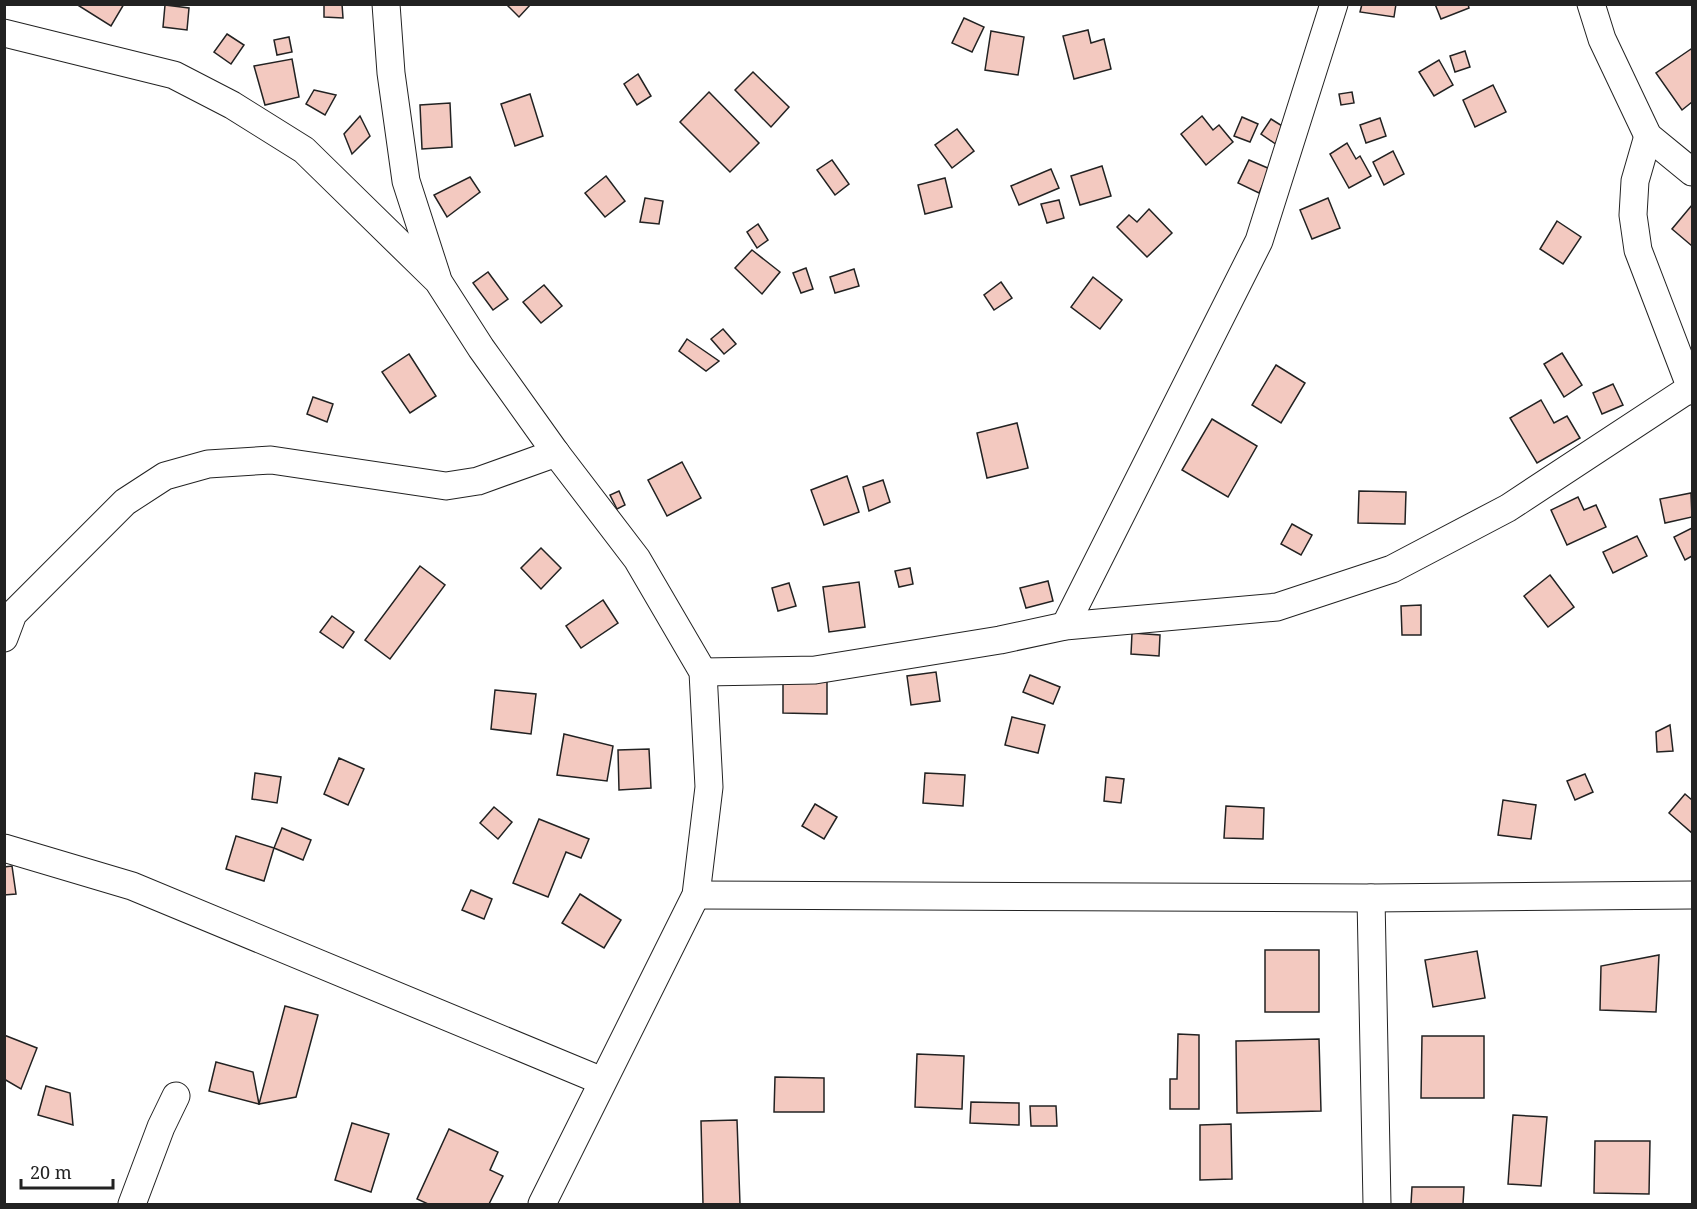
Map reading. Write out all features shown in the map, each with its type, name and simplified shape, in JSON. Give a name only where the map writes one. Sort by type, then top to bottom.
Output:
[{"type":"street","points":[[386,4],[391,73],[406,182],[438,281]]},
{"type":"street","points":[[1065,626],[1259,241],[1334,4]]},
{"type":"street","points":[[1591,4],[1602,39],[1648,136],[1692,172]]},
{"type":"street","points":[[4,33],[174,75],[232,105],[304,150],[438,281],[556,453],[638,559],[703,672],[709,787],[696,895],[542,1204]]},
{"type":"street","points":[[703,672],[816,670],[1000,640],[1065,626],[1277,607],[1392,569],[1508,508],[1692,388],[1638,250],[1633,215],[1635,181],[1648,136]]},
{"type":"street","points":[[7,622],[125,501],[165,476],[208,464],[271,459],[446,486],[477,481],[556,453]]},
{"type":"street","points":[[4,848],[132,886],[602,1081]]},
{"type":"street","points":[[696,895],[1371,898],[1692,895]]},
{"type":"street","points":[[1371,898],[1377,1204]]},
{"type":"street","points":[[132,1204],[161,1127],[176,1096]]},
{"type":"building","points":[[76,4],[124,4],[111,26]]},
{"type":"building","points":[[324,4],[342,4],[343,18],[324,17]]},
{"type":"building","points":[[506,4],[531,4],[519,17]]},
{"type":"building","points":[[1362,4],[1396,4],[1394,17],[1360,12]]},
{"type":"building","points":[[1435,4],[1468,4],[1469,8],[1441,19]]},
{"type":"building","points":[[165,5],[189,8],[187,30],[163,27]]},
{"type":"building","points":[[964,18],[984,27],[972,52],[952,43]]},
{"type":"building","points":[[1088,30],[1091,43],[1104,39],[1111,69],[1074,79],[1063,36]]},
{"type":"building","points":[[991,31],[1024,37],[1018,75],[985,70]]},
{"type":"building","points":[[227,34],[244,45],[231,64],[214,52]]},
{"type":"building","points":[[289,37],[292,52],[277,55],[274,40]]},
{"type":"building","points":[[1691,49],[1692,102],[1682,110],[1656,73]]},
{"type":"building","points":[[1465,51],[1470,67],[1455,72],[1450,56]]},
{"type":"building","points":[[292,59],[299,97],[265,105],[254,66]]},
{"type":"building","points":[[1439,60],[1453,85],[1434,96],[1419,72]]},
{"type":"building","points":[[753,72],[789,107],[771,127],[735,90]]},
{"type":"building","points":[[638,74],[651,96],[637,105],[624,84]]},
{"type":"building","points":[[1493,85],[1506,112],[1475,127],[1463,100]]},
{"type":"building","points":[[314,90],[336,95],[325,115],[306,104]]},
{"type":"building","points":[[709,92],[759,143],[730,172],[680,122]]},
{"type":"building","points":[[1352,92],[1354,103],[1341,105],[1339,94]]},
{"type":"building","points":[[530,94],[543,136],[515,146],[501,104]]},
{"type":"building","points":[[450,103],[452,147],[422,149],[420,105]]},
{"type":"building","points":[[360,116],[370,136],[352,154],[344,134]]},
{"type":"building","points":[[1202,116],[1213,130],[1219,125],[1233,142],[1206,165],[1181,134]]},
{"type":"building","points":[[1242,117],[1258,124],[1250,142],[1234,136]]},
{"type":"building","points":[[1380,118],[1386,136],[1366,143],[1360,125]]},
{"type":"building","points":[[1271,119],[1287,129],[1277,145],[1261,134]]},
{"type":"building","points":[[957,129],[974,151],[952,168],[935,145]]},
{"type":"building","points":[[1347,143],[1356,159],[1360,156],[1371,176],[1349,188],[1330,154]]},
{"type":"building","points":[[1393,151],[1404,174],[1384,185],[1373,162]]},
{"type":"building","points":[[832,160],[849,184],[835,195],[817,170]]},
{"type":"building","points":[[1249,160],[1270,169],[1259,193],[1238,183]]},
{"type":"building","points":[[1102,166],[1111,196],[1080,205],[1071,176]]},
{"type":"building","points":[[1051,169],[1059,188],[1019,205],[1011,186]]},
{"type":"building","points":[[606,176],[625,201],[605,217],[585,193]]},
{"type":"building","points":[[470,177],[480,192],[447,217],[434,195]]},
{"type":"building","points":[[945,178],[952,207],[925,214],[918,185]]},
{"type":"building","points":[[645,198],[663,201],[659,224],[640,222]]},
{"type":"building","points":[[1328,198],[1340,228],[1312,239],[1300,210]]},
{"type":"building","points":[[1059,200],[1064,218],[1047,223],[1041,204]]},
{"type":"building","points":[[1692,205],[1692,246],[1672,229]]},
{"type":"building","points":[[1149,209],[1172,233],[1147,257],[1117,227],[1129,215],[1137,222]]},
{"type":"building","points":[[1557,221],[1581,237],[1563,264],[1540,249]]},
{"type":"building","points":[[758,224],[768,240],[757,248],[747,232]]},
{"type":"building","points":[[752,250],[780,272],[762,294],[735,268]]},
{"type":"building","points":[[806,268],[813,289],[801,293],[793,273]]},
{"type":"building","points":[[854,269],[859,286],[835,293],[830,277]]},
{"type":"building","points":[[488,272],[508,299],[493,310],[473,283]]},
{"type":"building","points":[[1093,277],[1122,300],[1100,329],[1071,307]]},
{"type":"building","points":[[1001,282],[1012,298],[994,310],[984,295]]},
{"type":"building","points":[[544,285],[562,306],[541,323],[523,302]]},
{"type":"building","points":[[723,329],[736,344],[724,354],[711,339]]},
{"type":"building","points":[[687,339],[719,361],[706,371],[679,351]]},
{"type":"building","points":[[1562,353],[1582,385],[1564,397],[1544,364]]},
{"type":"building","points":[[409,354],[436,396],[410,413],[382,372]]},
{"type":"building","points":[[1276,365],[1305,383],[1281,423],[1252,405]]},
{"type":"building","points":[[1613,384],[1623,405],[1602,414],[1593,393]]},
{"type":"building","points":[[313,397],[333,404],[327,422],[307,414]]},
{"type":"building","points":[[1541,400],[1554,423],[1567,416],[1580,438],[1537,463],[1510,418]]},
{"type":"building","points":[[1212,419],[1257,446],[1228,497],[1182,470]]},
{"type":"building","points":[[1017,423],[1028,468],[987,478],[977,433]]},
{"type":"building","points":[[682,462],[701,498],[667,516],[648,480]]},
{"type":"building","points":[[847,476],[859,512],[824,525],[811,490]]},
{"type":"building","points":[[883,480],[890,502],[869,511],[863,487]]},
{"type":"building","points":[[619,491],[625,505],[617,509],[610,495]]},
{"type":"building","points":[[1359,491],[1406,492],[1405,524],[1358,523]]},
{"type":"building","points":[[1691,493],[1692,517],[1665,523],[1660,499]]},
{"type":"building","points":[[1578,497],[1584,510],[1596,505],[1606,527],[1567,545],[1551,510]]},
{"type":"building","points":[[1292,524],[1312,535],[1301,555],[1281,544]]},
{"type":"building","points":[[1692,528],[1692,556],[1685,560],[1674,537]]},
{"type":"building","points":[[1637,536],[1647,556],[1613,573],[1603,552]]},
{"type":"building","points":[[541,548],[561,568],[541,589],[521,568]]},
{"type":"building","points":[[420,566],[445,585],[390,659],[365,640]]},
{"type":"building","points":[[910,568],[913,584],[899,587],[895,571]]},
{"type":"building","points":[[1550,575],[1574,607],[1548,627],[1524,596]]},
{"type":"building","points":[[1048,581],[1053,601],[1026,608],[1020,588]]},
{"type":"building","points":[[859,582],[865,627],[829,632],[823,587]]},
{"type":"building","points":[[789,583],[796,606],[778,611],[772,588]]},
{"type":"building","points":[[603,600],[618,623],[581,648],[566,626]]},
{"type":"building","points":[[1421,605],[1421,635],[1402,635],[1401,606]]},
{"type":"building","points":[[332,616],[354,632],[343,648],[320,632]]},
{"type":"building","points":[[1132,633],[1160,635],[1159,656],[1131,654]]},
{"type":"building","points":[[936,672],[940,701],[911,705],[907,676]]},
{"type":"building","points":[[1030,675],[1060,687],[1053,704],[1023,692]]},
{"type":"building","points":[[783,679],[827,680],[827,714],[783,713]]},
{"type":"building","points":[[495,690],[536,694],[531,734],[491,729]]},
{"type":"building","points":[[1012,717],[1045,725],[1038,753],[1005,745]]},
{"type":"building","points":[[1670,725],[1673,751],[1657,752],[1656,732]]},
{"type":"building","points":[[564,734],[613,746],[607,781],[557,775]]},
{"type":"building","points":[[649,749],[651,788],[619,790],[618,750]]},
{"type":"building","points":[[339,758],[364,769],[348,805],[324,794]]},
{"type":"building","points":[[255,773],[281,777],[277,803],[252,799]]},
{"type":"building","points":[[925,773],[965,775],[963,806],[923,803]]},
{"type":"building","points":[[1585,774],[1593,792],[1575,800],[1567,781]]},
{"type":"building","points":[[1106,777],[1124,779],[1121,803],[1104,801]]},
{"type":"building","points":[[1685,794],[1692,800],[1692,833],[1669,813]]},
{"type":"building","points":[[1503,800],[1536,805],[1531,839],[1498,835]]},
{"type":"building","points":[[815,804],[837,817],[824,839],[802,826]]},
{"type":"building","points":[[1226,806],[1264,808],[1263,839],[1224,838]]},
{"type":"building","points":[[494,807],[512,822],[498,839],[480,823]]},
{"type":"building","points":[[539,819],[589,839],[581,858],[566,852],[548,897],[513,883]]},
{"type":"building","points":[[282,828],[311,840],[303,860],[274,848]]},
{"type":"building","points":[[236,836],[274,848],[264,881],[226,869]]},
{"type":"building","points":[[12,866],[16,894],[4,895],[4,867]]},
{"type":"building","points":[[471,890],[492,899],[484,919],[462,910]]},
{"type":"building","points":[[580,894],[621,920],[604,948],[562,923]]},
{"type":"building","points":[[1265,950],[1319,950],[1319,1012],[1265,1012]]},
{"type":"building","points":[[1477,951],[1485,998],[1433,1007],[1425,960]]},
{"type":"building","points":[[1659,955],[1656,1012],[1600,1010],[1601,966]]},
{"type":"building","points":[[285,1006],[318,1015],[296,1097],[259,1104]]},
{"type":"building","points":[[1178,1034],[1199,1035],[1199,1109],[1170,1109],[1170,1079],[1177,1079]]},
{"type":"building","points":[[4,1035],[37,1048],[21,1089],[4,1079]]},
{"type":"building","points":[[1422,1036],[1484,1036],[1484,1098],[1421,1098]]},
{"type":"building","points":[[1319,1039],[1321,1111],[1237,1113],[1236,1041]]},
{"type":"building","points":[[917,1054],[964,1056],[962,1109],[915,1107]]},
{"type":"building","points":[[216,1062],[253,1072],[259,1104],[209,1091]]},
{"type":"building","points":[[775,1077],[824,1078],[824,1112],[774,1112]]},
{"type":"building","points":[[46,1086],[70,1093],[73,1125],[38,1115]]},
{"type":"building","points":[[971,1102],[1019,1103],[1019,1125],[970,1123]]},
{"type":"building","points":[[1030,1106],[1056,1106],[1057,1126],[1031,1126]]},
{"type":"building","points":[[1513,1115],[1547,1117],[1541,1186],[1508,1184]]},
{"type":"building","points":[[737,1120],[740,1204],[703,1204],[701,1121]]},
{"type":"building","points":[[352,1123],[389,1134],[371,1192],[335,1180]]},
{"type":"building","points":[[1231,1124],[1232,1179],[1200,1180],[1200,1125]]},
{"type":"building","points":[[449,1129],[498,1152],[490,1170],[503,1176],[489,1204],[428,1204],[417,1199]]},
{"type":"building","points":[[1595,1141],[1650,1141],[1649,1194],[1594,1193]]},
{"type":"building","points":[[1412,1187],[1464,1187],[1463,1204],[1411,1204]]}]
